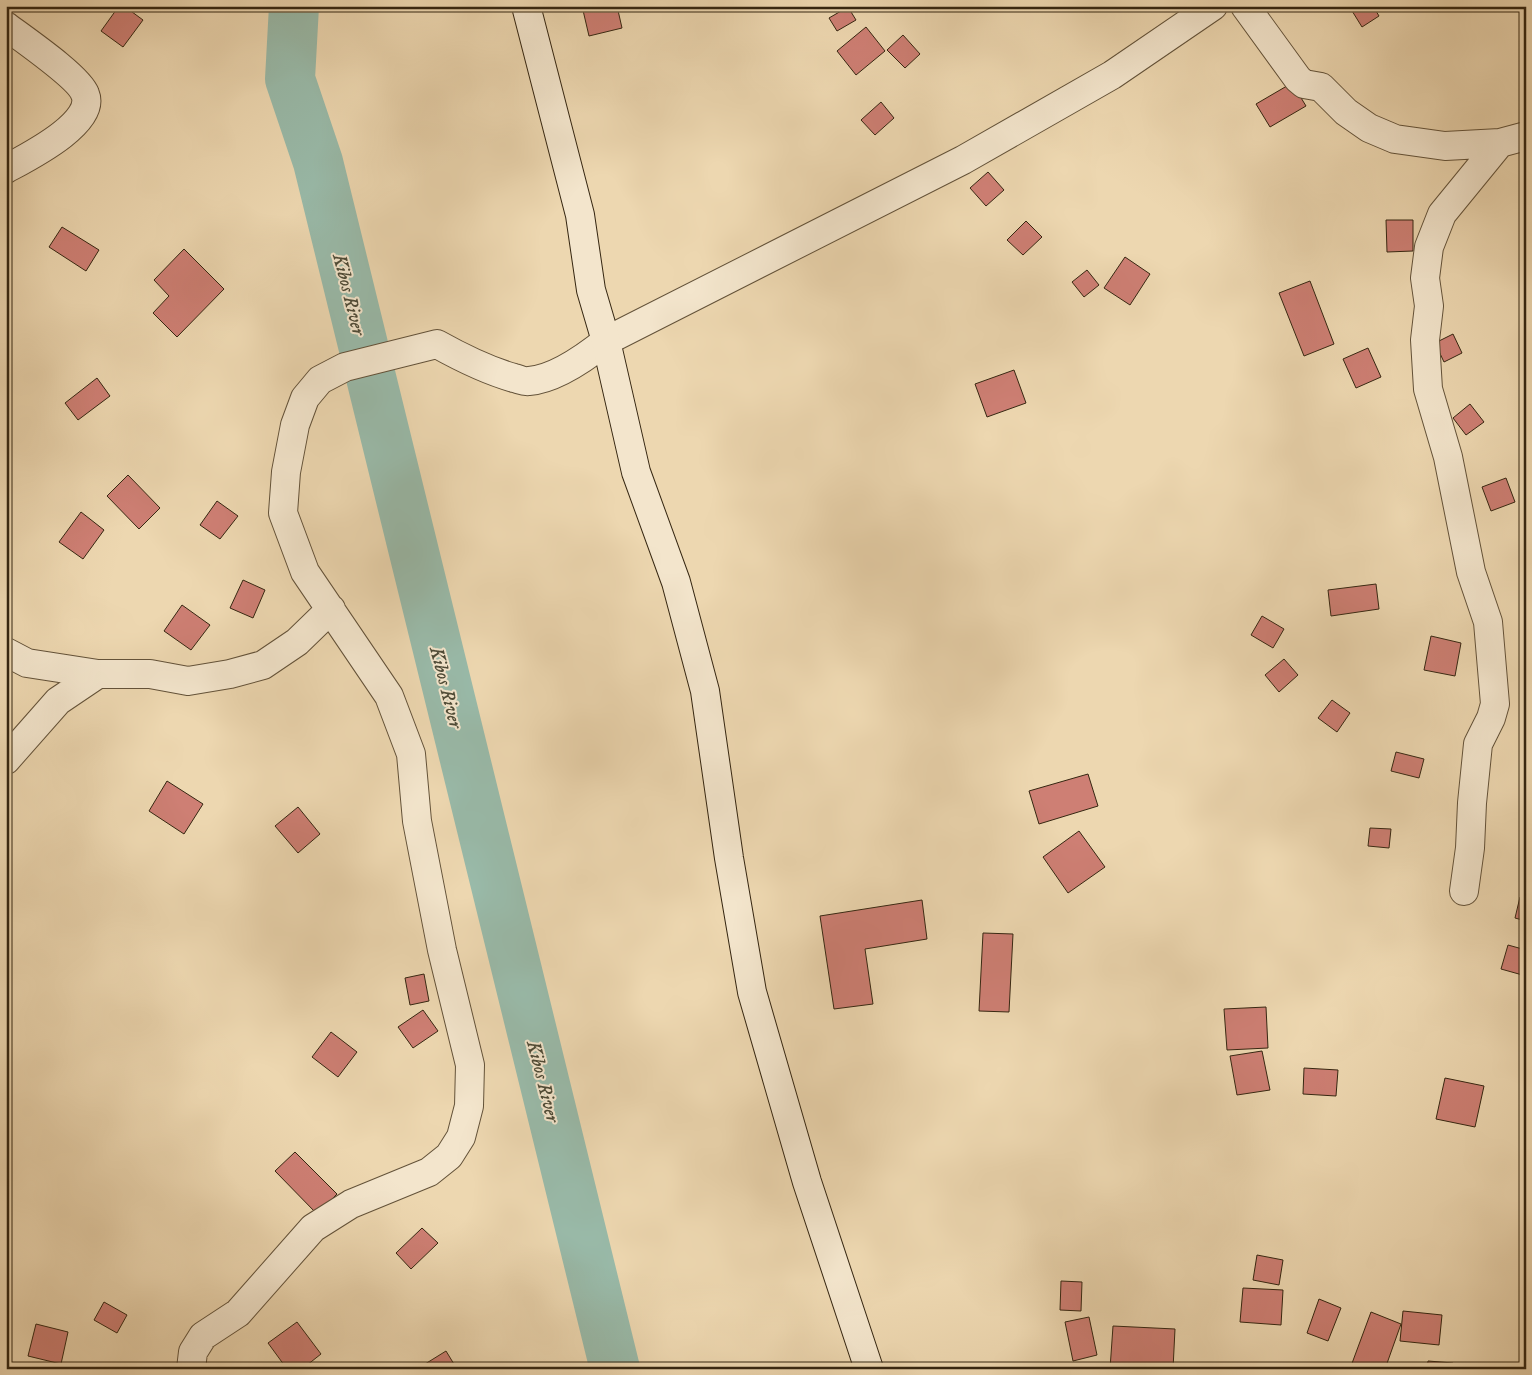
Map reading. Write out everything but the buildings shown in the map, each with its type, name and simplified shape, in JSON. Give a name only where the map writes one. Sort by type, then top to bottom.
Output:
[{"type":"street","points":[[526,6],[580,215],[591,290],[606,341],[636,472],[676,582],[706,691],[729,858],[752,992],[807,1182],[869,1369]]},
{"type":"street","points":[[191,1369],[193,1352],[202,1336],[238,1313],[313,1228],[351,1204],[429,1172],[449,1156],[461,1137],[469,1106],[470,1065],[442,950],[417,821],[411,754],[389,696],[305,572],[283,513],[286,472],[296,426],[305,398],[320,380],[345,367],[437,344],[472,363],[528,382],[557,373],[589,354],[606,341],[963,160],[1112,74],[1213,6]]},
{"type":"street","points":[[1245,6],[1298,79],[1304,84],[1321,87],[1346,112],[1369,128],[1395,139],[1445,146],[1500,143],[1526,136]]},
{"type":"street","points":[[6,26],[77,80],[86,95],[85,107],[79,120],[57,139],[6,169]]},
{"type":"street","points":[[1464,891],[1470,848],[1472,802],[1478,744],[1491,718],[1495,704],[1488,622],[1471,572],[1448,457],[1428,389],[1425,340],[1429,306],[1425,278],[1429,247],[1442,214],[1500,143]]},
{"type":"street","points":[[6,652],[27,663],[98,674],[150,674],[188,681],[230,674],[263,665],[297,642],[331,609]]},
{"type":"street","points":[[6,760],[58,701],[98,674]]},
{"type":"waterway","name":"Kibos River","points":[[294,6],[290,79],[318,162],[615,1369]]}]
